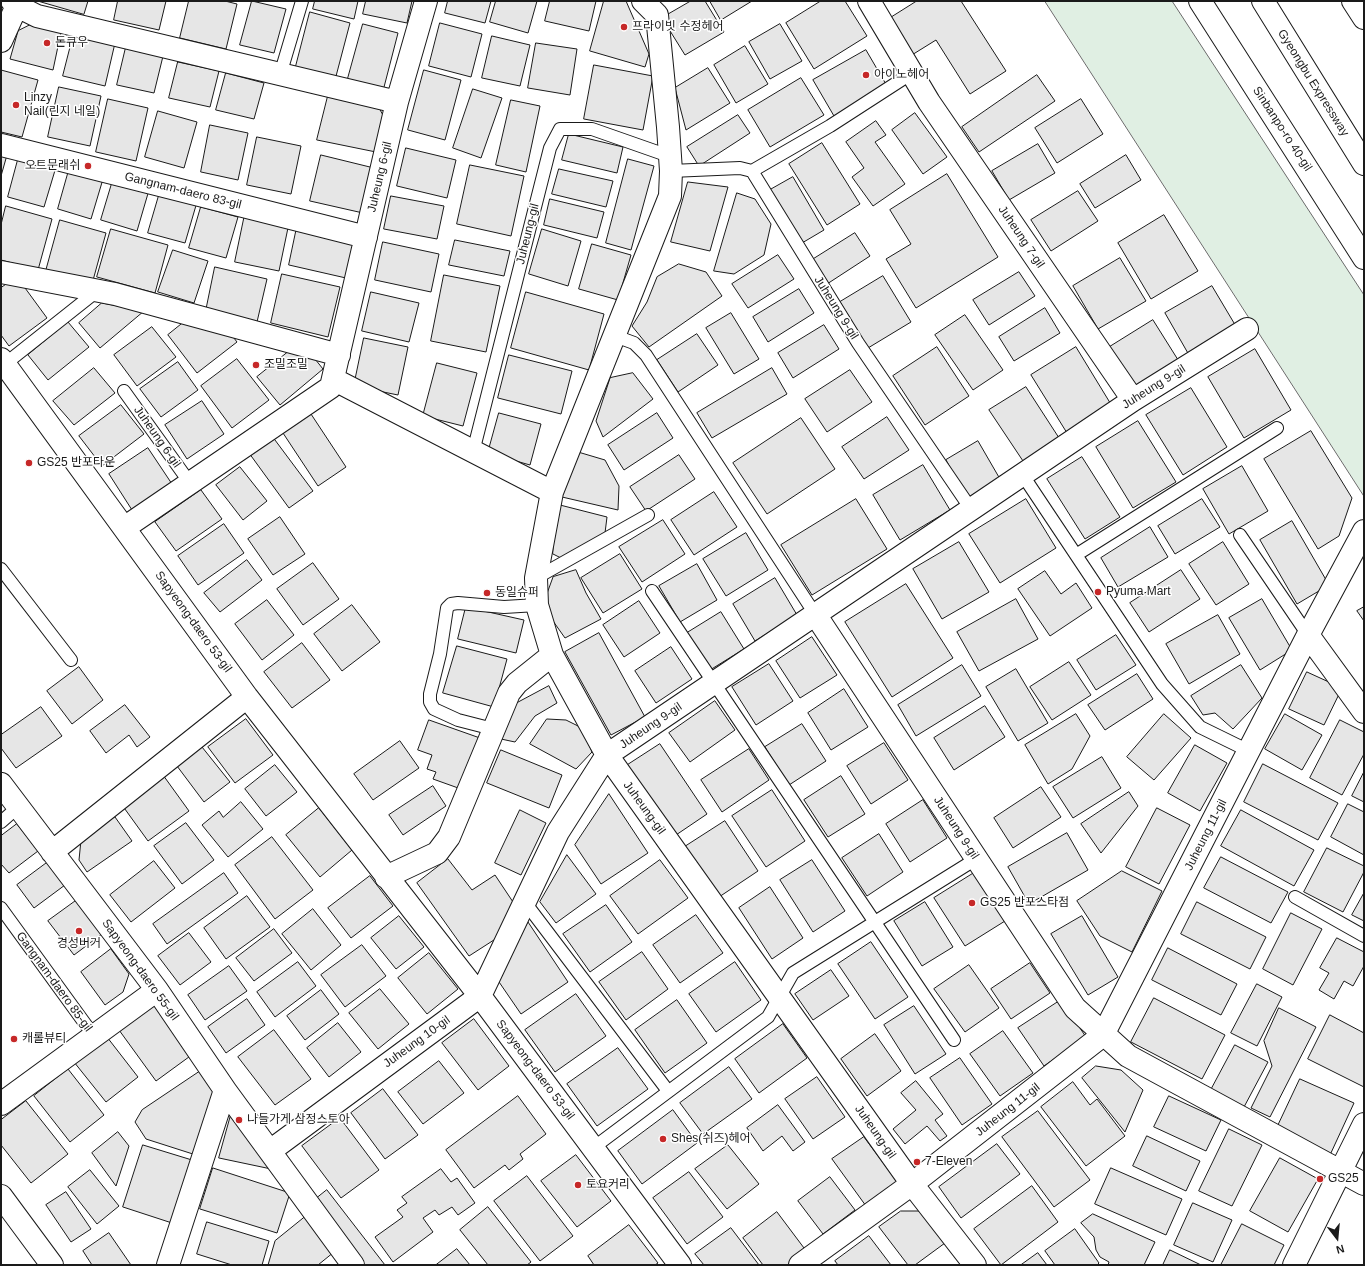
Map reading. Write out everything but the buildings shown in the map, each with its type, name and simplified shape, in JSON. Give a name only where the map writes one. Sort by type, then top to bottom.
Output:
[{"type":"main road","name":"Juheung 6-gil","points":[[124,528],[331,387],[398,102],[426,1]]},
{"type":"main road","name":"Juheung-gil","points":[[643,1],[658,16],[668,127],[670,196],[552,492],[536,578],[536,605],[552,655],[607,755],[912,1184],[975,1265]]},
{"type":"main road","name":"Juheung 7-gil","points":[[868,1],[933,109],[1133,400]]},
{"type":"main road","name":"Sinbanpo-ro 40-gil","points":[[1200,1],[1364,258]]},
{"type":"main road","name":"Gyeongbu Expressway","points":[[1263,1],[1364,164]]},
{"type":"main road","points":[[1353,1],[1364,18]]},
{"type":"main road","points":[[1,41],[16,3],[37,16],[398,102]]},
{"type":"main road","name":"Gangnam-daero 83-gil","points":[[1,145],[366,237]]},
{"type":"main road","points":[[1,272],[97,291],[339,355]]},
{"type":"main road","name":"Juheung 9-gil","points":[[607,755],[1133,400],[1247,329]]},
{"type":"main road","name":"Sapyeong-daero 53-gil","points":[[3,362],[247,697],[480,996],[680,1265]]},
{"type":"main road","points":[[333,380],[552,492]]},
{"type":"main road","name":"Juheung 11-gil","points":[[912,1184],[1103,1035],[1308,635],[1364,531]]},
{"type":"main road","name":"Juheung 9-gil","points":[[815,614],[1075,1008],[1103,1035]]},
{"type":"main road","points":[[1308,635],[1364,712]]},
{"type":"main road","points":[[386,877],[437,852],[449,837],[509,693],[518,683],[552,655]]},
{"type":"main road","points":[[52,852],[247,697]]},
{"type":"main road","name":"Juheung 10-gil","points":[[270,1151],[480,996],[558,832],[607,755]]},
{"type":"main road","name":"Sapyeong-daero 55-gil","points":[[1,784],[157,990],[225,1090],[354,1265]]},
{"type":"main road","name":"Gangnam-daero 85-gil","points":[[1,1104],[157,990]]},
{"type":"main road","points":[[1103,1035],[1128,1056],[1364,1184]]},
{"type":"main road","points":[[168,1265],[225,1090]]},
{"type":"main road","points":[[1294,1265],[1364,1124]]},
{"type":"main road","points":[[800,1265],[912,1184]]},
{"type":"main road","points":[[1,1196],[52,1265]]},
{"type":"lane","points":[[280,74],[302,1]]},
{"type":"lane","points":[[670,164],[740,168],[752,171],[830,126],[912,73]]},
{"type":"lane","name":"Juheung-gil","points":[[473,452],[550,148],[560,128],[592,129],[670,164]]},
{"type":"lane","name":"Juheung 9-gil","points":[[752,171],[858,343],[970,510]]},
{"type":"lane","name":"Sapyeong-daero 53-gil","points":[[3,362],[97,291]]},
{"type":"lane","name":"Juheung 9-gil","points":[[615,336],[634,343],[646,356],[815,614]]},
{"type":"lane","name":"Juheung 6-gil","points":[[124,391],[190,483]]},
{"type":"lane","points":[[1076,555],[1277,428]]},
{"type":"lane","points":[[1022,474],[1162,684],[1200,727],[1249,751]]},
{"type":"lane","points":[[536,578],[648,515]]},
{"type":"lane","points":[[1240,535],[1308,635]]},
{"type":"lane","points":[[1,569],[71,660]]},
{"type":"lane","points":[[652,591],[715,682],[954,1040]]},
{"type":"lane","points":[[493,730],[458,720],[434,709],[430,702],[430,694],[440,654],[447,608],[451,604],[458,603],[504,607],[536,605]]},
{"type":"lane","points":[[1,822],[18,806]]},
{"type":"lane","points":[[593,1148],[768,1017],[793,973],[976,859]]},
{"type":"lane","points":[[1295,897],[1364,936]]},
{"type":"lane","points":[[524,901],[668,1091]]},
{"type":"lane","name":"Gangnam-daero 85-gil","points":[[1,908],[94,1036]]},
{"type":"green space","points":[[1045,1],[1172,1],[1364,295],[1364,496]]},
{"type":"place","name":"프라이빗 수정헤어","points":[[624,27]]},
{"type":"place","name":"돈큐우","points":[[47,43]]},
{"type":"place","name":"아이노헤어","points":[[866,75]]},
{"type":"place","name":"Linzy Nail(린지 네일)","points":[[16,105]]},
{"type":"place","name":"오트문래쉬","points":[[88,166]]},
{"type":"place","name":"조밀조밀","points":[[256,365]]},
{"type":"place","name":"GS25 반포타운","points":[[29,463]]},
{"type":"place","name":"Pyuma Mart","points":[[1098,592]]},
{"type":"place","name":"동일슈퍼","points":[[487,593]]},
{"type":"place","name":"GS25 반포스타점","points":[[972,903]]},
{"type":"place","name":"경성버거","points":[[79,931]]},
{"type":"place","name":"캐롤뷰티","points":[[14,1039]]},
{"type":"place","name":"나들가게 삼정스토아","points":[[239,1120]]},
{"type":"place","name":"Shes(쉬즈)헤어","points":[[663,1139]]},
{"type":"place","name":"7-Eleven","points":[[917,1162]]},
{"type":"place","name":"GS25","points":[[1320,1179]]},
{"type":"place","name":"토요커리","points":[[578,1185]]}]
